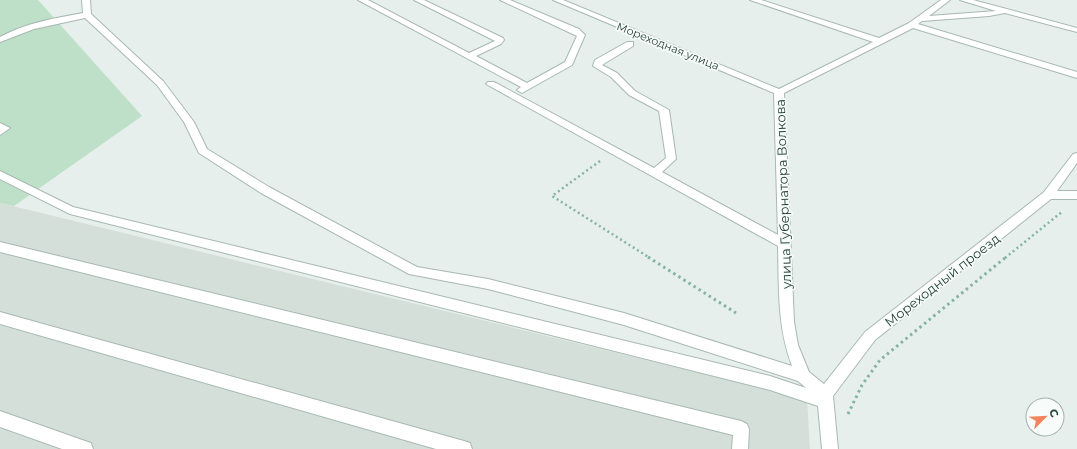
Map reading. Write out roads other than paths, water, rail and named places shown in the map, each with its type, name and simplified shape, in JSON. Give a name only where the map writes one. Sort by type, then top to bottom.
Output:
[{"type":"street","points":[[86,0],[87,15],[160,83],[189,122],[203,151],[266,190],[414,271],[488,284],[624,319],[803,376]]},
{"type":"street","points":[[362,0],[528,87]]},
{"type":"street","points":[[371,5],[385,0]]},
{"type":"street","points":[[418,0],[500,40],[470,56]]},
{"type":"street","points":[[504,0],[576,31],[581,35],[569,63],[512,96]]},
{"type":"street","name":"Мореходная улица","points":[[557,0],[779,92]]},
{"type":"street","points":[[754,0],[879,41]]},
{"type":"street","name":"улица Губернатора Волкова","points":[[824,397],[803,376],[791,345],[787,322],[779,92],[916,22],[946,0]]},
{"type":"street","points":[[964,0],[1077,30]]},
{"type":"street","points":[[916,22],[1005,11]]},
{"type":"street","points":[[0,40],[19,31],[58,20],[87,15]]},
{"type":"street","points":[[916,22],[1077,75]]},
{"type":"street","points":[[630,44],[598,62],[597,66],[614,75],[632,93],[664,110],[671,159],[654,173]]},
{"type":"street","points":[[491,84],[785,244]]},
{"type":"street","points":[[0,126],[5,128],[0,132]]},
{"type":"street","name":"Мореходный проезд","points":[[824,397],[870,336],[1048,195],[1077,156]]},
{"type":"street","points":[[0,175],[70,210],[824,397],[830,449]]},
{"type":"street","points":[[1048,195],[1077,195]]},
{"type":"street","points":[[0,247],[741,429],[740,449]]},
{"type":"street","points":[[0,318],[464,449]]},
{"type":"street","points":[[0,419],[85,449]]}]
